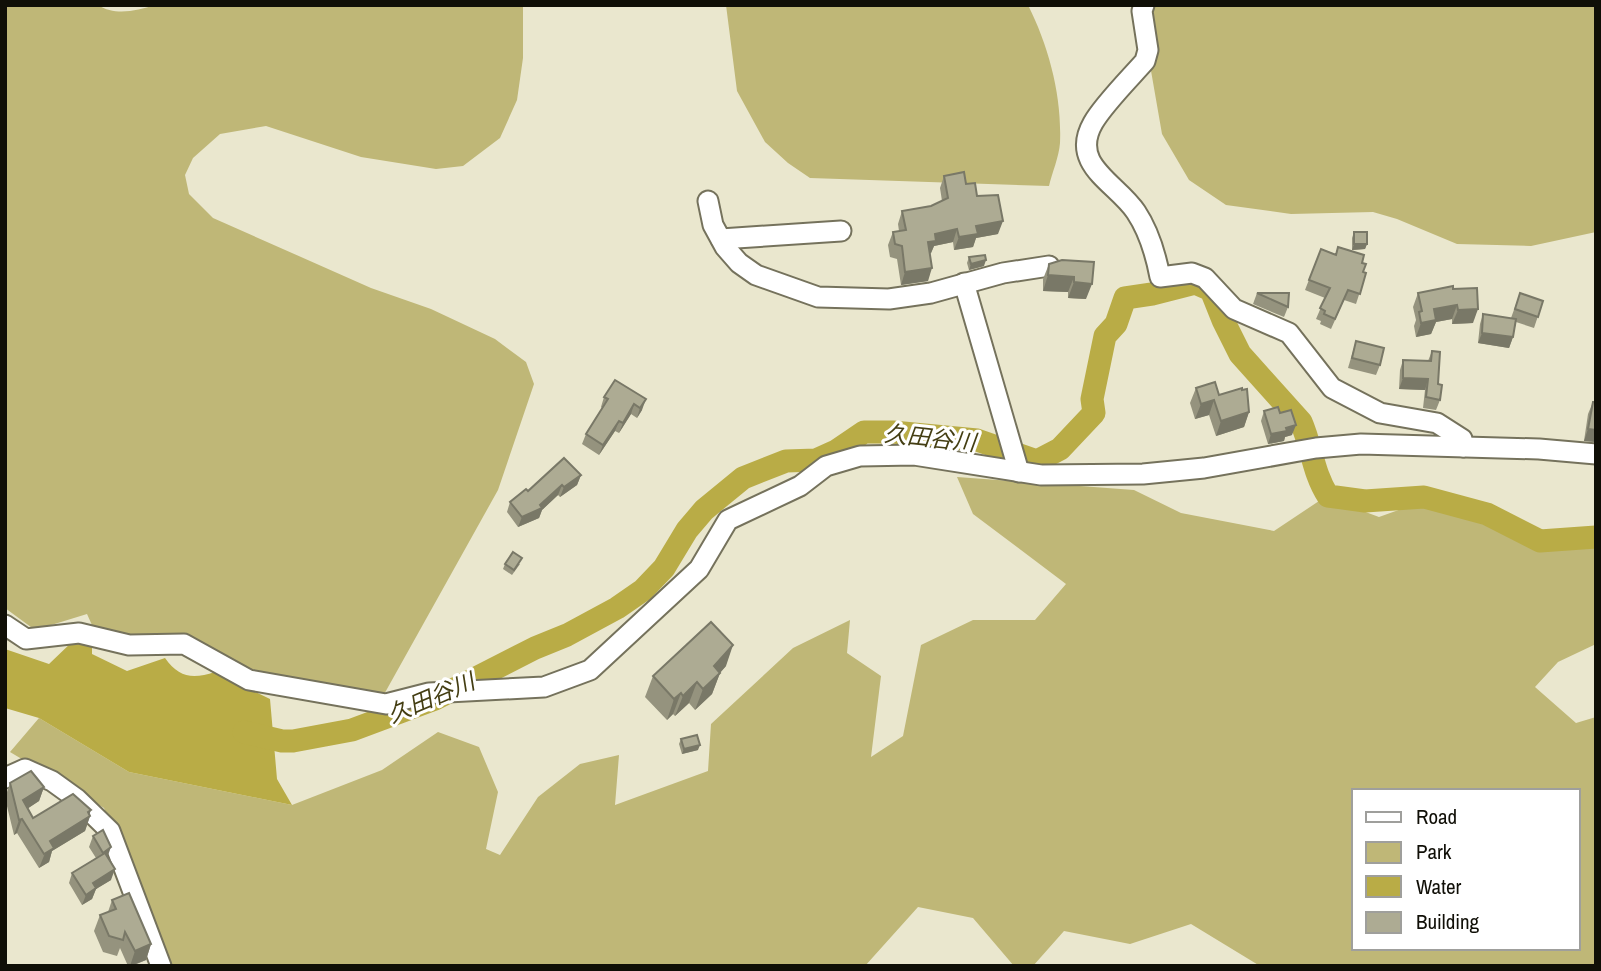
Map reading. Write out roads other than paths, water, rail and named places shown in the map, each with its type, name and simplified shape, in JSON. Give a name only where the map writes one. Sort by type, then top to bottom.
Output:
[{"type":"street","points":[[1144,5],[1142,11],[1148,50],[1145,61],[1092,123],[1087,145],[1089,159],[1101,177],[1137,214],[1157,260],[1160,277],[1192,272],[1205,278],[1234,309],[1289,333],[1332,388],[1380,413],[1437,423],[1462,439],[1463,447]]},
{"type":"street","points":[[708,201],[713,225],[739,263],[756,275],[818,297],[889,299],[931,293],[1003,272],[1049,266]]},
{"type":"street","points":[[721,239],[841,231]]},
{"type":"street","points":[[964,283],[1018,466]]},
{"type":"street","points":[[5,625],[26,639],[79,633],[129,645],[184,644],[248,680],[386,704],[429,693],[544,687],[590,670],[699,569],[728,520],[800,486],[826,466],[860,456],[914,455],[1018,466],[1041,475],[1143,474],[1204,468],[1306,450],[1361,444],[1539,449],[1596,454]]},
{"type":"street","points":[[5,778],[25,769],[52,781],[77,799],[110,831],[160,966]]},
{"type":"water","points":[[73,641],[92,645],[92,654],[127,671],[165,658],[181,673],[200,676],[215,672],[270,699],[277,779],[292,805],[129,772],[39,718],[5,708],[5,649],[49,664]]},
{"type":"waterway","name":"久田谷川","points":[[244,732],[293,741],[352,730],[435,699],[535,648],[567,635],[617,608],[643,590],[664,568],[687,530],[704,510],[743,478],[786,461],[816,460],[836,451],[864,432],[977,440],[1037,461],[1060,449],[1094,413],[1092,399],[1105,336],[1116,324],[1125,298],[1195,283],[1211,290],[1240,354],[1301,422],[1319,478],[1328,496],[1365,501],[1424,497],[1487,514],[1540,541],[1596,537]]}]
